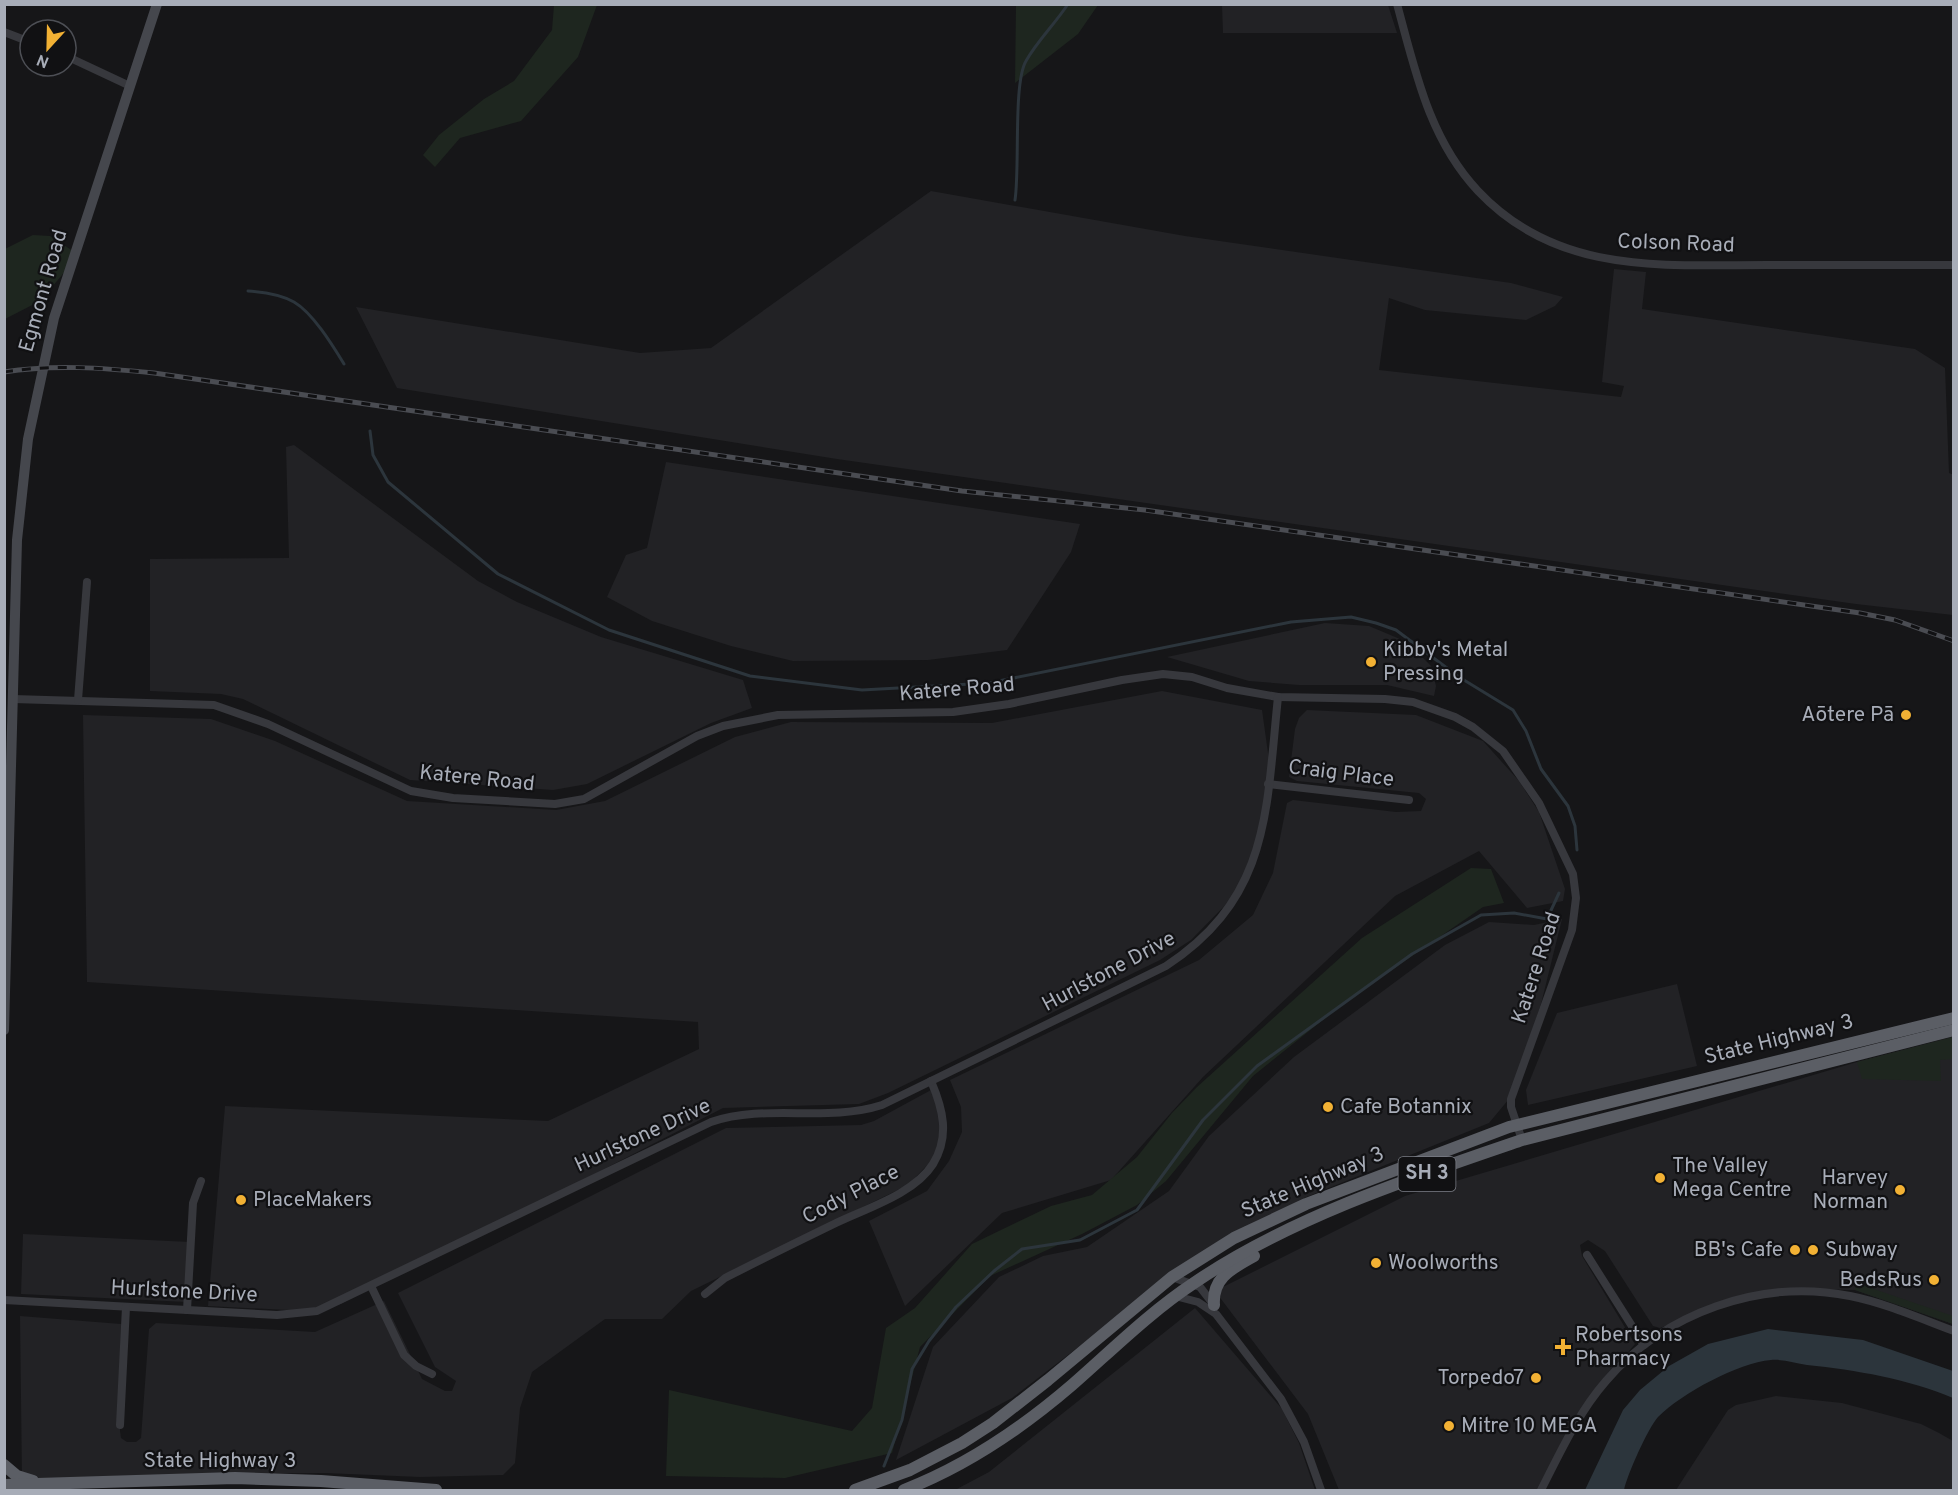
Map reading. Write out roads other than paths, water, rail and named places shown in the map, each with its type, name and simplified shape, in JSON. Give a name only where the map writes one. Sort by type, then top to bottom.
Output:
[{"type":"highway","name":"State Highway 3","points":[[855,1491],[919,1466],[993,1423],[1172,1277],[1225,1243],[1285,1213],[1446,1150],[1517,1125],[1953,1018]]},
{"type":"highway","name":"State Highway 3","points":[[904,1491],[967,1461],[1009,1434],[1192,1283],[1228,1261],[1289,1230],[1446,1166],[1522,1140],[1953,1030]]},
{"type":"highway","points":[[1718,1075],[1722,1090]]},
{"type":"highway","points":[[1215,1310],[1215,1289],[1222,1275],[1267,1249],[1289,1230]]},
{"type":"highway","points":[[4,1465],[17,1476],[39,1484]]},
{"type":"highway","name":"State Highway 3","points":[[4,1485],[271,1478],[436,1491]]},
{"type":"main road","name":"Egmont Road","points":[[4,1030],[17,540],[33,410],[57,309],[157,4]]},
{"type":"street","name":"Colson Road","points":[[1398,4],[1424,100],[1448,149],[1476,190],[1517,225],[1552,244],[1588,256],[1641,264],[1953,265]]},
{"type":"street","points":[[78,62],[130,86]]},
{"type":"street","points":[[78,700],[87,582]]},
{"type":"street","name":"Katere Road","points":[[13,699],[199,703],[227,708],[411,790],[453,798],[555,804],[584,799],[697,736],[760,718],[807,714],[953,712],[1009,705],[1122,680],[1163,674],[1192,677],[1227,688],[1278,697],[1385,699],[1413,702],[1455,717],[1473,727],[1503,752],[1516,766],[1539,803],[1573,874],[1576,909],[1567,947],[1511,1099],[1522,1140]]},
{"type":"street","name":"Hurlstone Drive","points":[[4,1300],[277,1315],[305,1314],[317,1311],[371,1286],[711,1122],[741,1113],[843,1114],[863,1111],[931,1081],[1140,979],[1191,950],[1229,909],[1245,884],[1259,840],[1278,697]]},
{"type":"street","name":"Craig Place","points":[[1268,784],[1409,800]]},
{"type":"street","name":"Cody Place","points":[[705,1294],[725,1278],[892,1196],[924,1176],[940,1149],[944,1134],[942,1110],[931,1081]]},
{"type":"street","points":[[187,1310],[193,1203],[201,1181]]},
{"type":"street","points":[[1587,1255],[1644,1345]]},
{"type":"street","points":[[1172,1277],[1200,1287],[1281,1399],[1304,1442],[1321,1491]]},
{"type":"street","points":[[371,1286],[404,1355],[416,1366],[432,1374]]},
{"type":"street","points":[[1540,1491],[1591,1400],[1620,1365],[1664,1331],[1712,1307],[1766,1293],[1792,1291],[1831,1293],[1860,1298],[1953,1331]]},
{"type":"street","points":[[1175,1296],[1198,1302],[1215,1310]]},
{"type":"street","points":[[120,1425],[126,1307]]},
{"type":"waterway","points":[[1015,200],[1018,106],[1022,72],[1030,54],[1068,4]]},
{"type":"waterway","points":[[248,291],[277,295],[301,307],[322,330],[344,364]]},
{"type":"waterway","points":[[370,431],[373,455],[388,482],[498,574],[609,630],[750,676],[862,690],[989,683],[1291,622],[1351,617],[1376,623],[1396,630],[1459,677],[1513,710],[1526,731],[1541,769],[1568,806],[1575,826],[1577,850]]},
{"type":"waterway","points":[[884,1466],[902,1420],[912,1369],[929,1341],[956,1307],[994,1271],[1022,1249],[1080,1240],[1137,1210],[1203,1120],[1257,1066],[1412,954],[1481,915],[1514,913],[1547,919],[1559,893]]},
{"type":"railway","points":[[4,372],[60,367],[154,373],[962,491],[1145,510],[1860,613],[1895,620],[1954,641]]},
{"type":"place","name":"Kibby's Metal Pressing","points":[[1371,662]]},
{"type":"place","name":"Aōtere Pā","points":[[1906,715]]},
{"type":"place","name":"Cafe Botannix","points":[[1328,1107]]},
{"type":"place","name":"The Valley Mega Centre","points":[[1660,1178]]},
{"type":"place","name":"Harvey Norman","points":[[1900,1190]]},
{"type":"place","name":"PlaceMakers","points":[[241,1200]]},
{"type":"place","name":"BB's Cafe","points":[[1795,1250]]},
{"type":"place","name":"Subway","points":[[1813,1250]]},
{"type":"place","name":"Woolworths","points":[[1376,1263]]},
{"type":"place","name":"BedsRus","points":[[1934,1280]]},
{"type":"place","name":"Robertsons Pharmacy","points":[[1563,1347]]},
{"type":"place","name":"Torpedo7","points":[[1536,1378]]},
{"type":"place","name":"Mitre 10 MEGA","points":[[1449,1426]]}]
